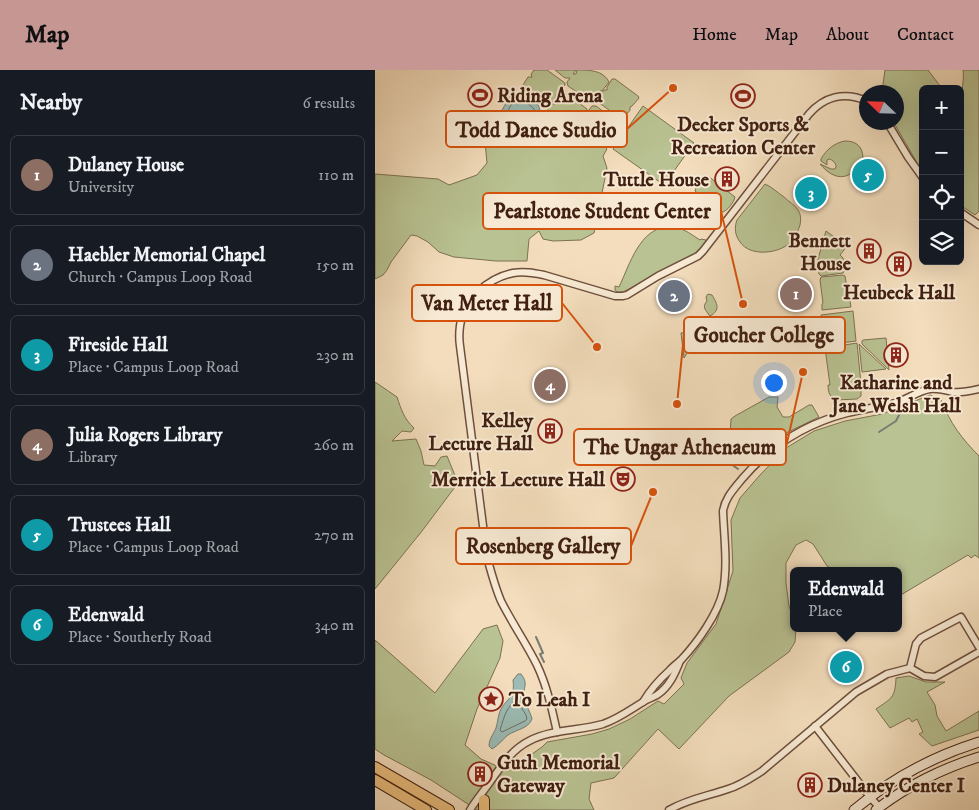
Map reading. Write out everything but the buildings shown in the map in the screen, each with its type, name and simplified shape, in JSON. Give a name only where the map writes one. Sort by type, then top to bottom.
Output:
[{"type":"main road","points":[[854,810],[897,778],[922,764],[946,753],[979,742]]},
{"type":"main road","points":[[878,809],[929,777],[979,757]]},
{"type":"main road","points":[[375,767],[449,810]]},
{"type":"main road","points":[[375,780],[426,810]]},
{"type":"street","points":[[557,732],[544,680],[501,599],[491,575],[460,346],[460,325],[467,307],[473,298],[489,283],[523,272],[544,275],[615,296],[627,295],[703,252],[809,114],[820,104],[832,98],[847,96],[859,98]]},
{"type":"street","points":[[892,130],[921,175]]},
{"type":"street","points":[[964,215],[979,225]]},
{"type":"street","points":[[470,810],[503,764],[520,746],[539,736],[604,724],[616,719],[643,702],[649,692],[681,660],[703,631],[721,598],[725,571],[723,511],[725,503],[737,485],[763,457],[793,435],[835,417],[895,403],[929,389],[959,392],[979,389]]},
{"type":"street","points":[[910,668],[916,644],[921,638],[961,617],[979,647]]},
{"type":"street","points":[[669,810],[691,800],[742,784],[762,771],[856,692],[887,674],[910,668],[924,676],[935,677],[979,652]]},
{"type":"street","points":[[815,726],[878,809]]},
{"type":"street","points":[[478,810],[484,805],[488,784]]},
{"type":"green space","points":[[534,70],[547,70],[565,83],[550,105],[545,104],[523,89],[523,85],[528,77],[532,77],[531,74]]},
{"type":"green space","points":[[555,70],[576,70],[573,74],[576,74],[577,70],[595,72],[603,75],[609,82],[600,91],[594,102],[591,102],[568,86],[567,82],[570,78],[565,78]]},
{"type":"green space","points":[[885,70],[928,70],[939,85],[919,85],[919,166],[898,130],[904,130],[904,85],[883,85]]},
{"type":"green space","points":[[963,70],[979,70],[979,211],[975,215],[964,208]]},
{"type":"green space","points":[[612,79],[615,79],[639,98],[630,107],[624,118],[620,118],[598,102],[598,98],[604,90],[607,90]]},
{"type":"green space","points":[[564,92],[587,109],[587,112],[578,120],[578,123],[570,132],[547,116],[546,112],[552,104],[555,104],[561,93]]},
{"type":"green space","points":[[592,106],[596,106],[619,123],[604,145],[600,145],[578,129],[578,125],[584,117],[587,117],[586,114]]},
{"type":"green space","points":[[643,106],[694,143],[664,185],[613,149]]},
{"type":"green space","points":[[494,115],[510,131],[520,133],[530,130],[598,147],[604,146],[607,149],[603,156],[607,168],[594,233],[581,240],[553,241],[543,239],[539,231],[529,239],[527,261],[496,261],[454,257],[439,252],[428,242],[411,235],[383,275],[375,279],[375,174],[438,179],[449,185],[477,175],[487,163],[484,131]]},
{"type":"green space","points":[[845,141],[853,142],[859,146],[863,159],[854,171],[843,177],[832,174],[820,164],[835,169],[836,166],[832,160],[827,160],[827,165],[821,159],[831,147]]},
{"type":"green space","points":[[708,176],[735,197],[731,206],[723,212],[695,191],[705,177]]},
{"type":"green space","points":[[765,184],[773,188],[797,208],[800,215],[800,223],[798,232],[786,246],[772,251],[757,252],[745,247],[740,242],[735,226],[737,220]]},
{"type":"green space","points":[[669,226],[682,229],[700,240],[706,240],[705,244],[698,252],[627,290],[616,291],[615,286],[619,287],[632,258],[643,241],[650,234]]},
{"type":"green space","points":[[826,231],[847,246],[840,255],[843,258],[845,271],[843,273],[821,276],[819,274],[818,259]]},
{"type":"green space","points":[[845,276],[851,307],[822,310],[821,277]]},
{"type":"green space","points":[[708,294],[712,295],[717,306],[716,311],[710,316],[704,306]]},
{"type":"green space","points":[[853,311],[856,341],[825,345],[821,315]]},
{"type":"green space","points":[[704,330],[692,345],[684,358],[681,333]]},
{"type":"green space","points":[[886,338],[889,370],[862,344],[863,340]]},
{"type":"green space","points":[[857,343],[861,396],[857,399],[836,400],[828,390],[828,385],[830,385],[825,348]]},
{"type":"green space","points":[[859,344],[886,369],[862,372]]},
{"type":"green space","points":[[375,382],[397,397],[401,410],[414,428],[411,432],[402,431],[392,441],[416,439],[424,465],[435,466],[441,457],[447,456],[458,483],[375,589]]},
{"type":"green space","points":[[930,395],[942,401],[948,416],[957,430],[979,456],[979,558],[975,555],[971,558],[968,555],[902,594],[902,567],[829,567],[813,544],[806,540],[796,545],[786,563],[790,632],[796,632],[795,642],[789,652],[729,696],[679,749],[658,729],[614,778],[591,783],[589,799],[594,810],[477,810],[431,780],[375,749],[375,640],[435,693],[483,629],[497,625],[503,641],[500,658],[477,709],[465,745],[481,759],[508,771],[547,742],[609,729],[630,719],[658,701],[664,704],[684,684],[681,678],[687,663],[716,624],[733,571],[731,520],[740,498],[786,448],[814,431],[845,421],[882,414]]},
{"type":"green space","points":[[769,397],[778,397],[777,407],[783,417],[789,417],[812,405],[819,417],[778,437],[760,449],[746,463],[733,458],[729,452],[731,419]]},
{"type":"green space","points":[[909,676],[926,682],[945,682],[927,692],[935,705],[937,716],[946,731],[979,711],[979,730],[932,746],[919,734],[923,732],[917,719],[912,722],[909,718],[890,728],[876,709],[892,697],[896,678]]},
{"type":"water","points":[[511,95],[525,95],[539,106],[541,118],[535,126],[528,130],[515,132],[510,131],[506,126],[502,110]]},
{"type":"water","points":[[518,674],[521,674],[524,680],[524,698],[532,719],[528,725],[508,735],[492,749],[489,746],[490,739],[496,728],[500,711],[512,694],[513,680]]},
{"type":"waterway","points":[[879,432],[896,421],[900,413]]},
{"type":"waterway","points":[[731,464],[738,469]]},
{"type":"waterway","points":[[536,637],[543,653],[540,654],[544,662]]},
{"type":"place","name":"Todd Dance Studio","points":[[673,88]]},
{"type":"place","name":"Riding Arena","points":[[480,95]]},
{"type":"place","name":"Decker Sports & Recreation Center","points":[[743,96]]},
{"type":"place","name":"Trustees Hall","points":[[868,175]]},
{"type":"place","name":"Tuttle House","points":[[727,179]]},
{"type":"place","name":"Fireside Hall","points":[[811,193]]},
{"type":"place","name":"Bennett House","points":[[869,251]]},
{"type":"place","name":"Heubeck Hall","points":[[899,264]]},
{"type":"place","name":"Dulaney House","points":[[796,294]]},
{"type":"place","name":"Haebler Memorial Chapel","points":[[674,296]]},
{"type":"place","name":"Pearlstone Student Center","points":[[743,304]]},
{"type":"place","name":"Van Meter Hall","points":[[597,347]]},
{"type":"place","name":"Katharine and Jane Welsh Hall","points":[[896,355]]},
{"type":"place","name":"The Ungar Athenaeum","points":[[803,372]]},
{"type":"place","name":"Julia Rogers Library","points":[[550,385]]},
{"type":"place","name":"Goucher College","points":[[677,404]]},
{"type":"place","name":"Kelley Lecture Hall","points":[[550,431]]},
{"type":"place","name":"Merrick Lecture Hall","points":[[623,479]]},
{"type":"place","name":"Rosenberg Gallery","points":[[653,492]]},
{"type":"place","name":"Edenwald","points":[[846,667]]},
{"type":"place","name":"To Leah I","points":[[491,699]]},
{"type":"place","name":"Guth Memorial Gateway","points":[[480,774]]},
{"type":"place","name":"Dulaney Center I","points":[[810,785]]}]
